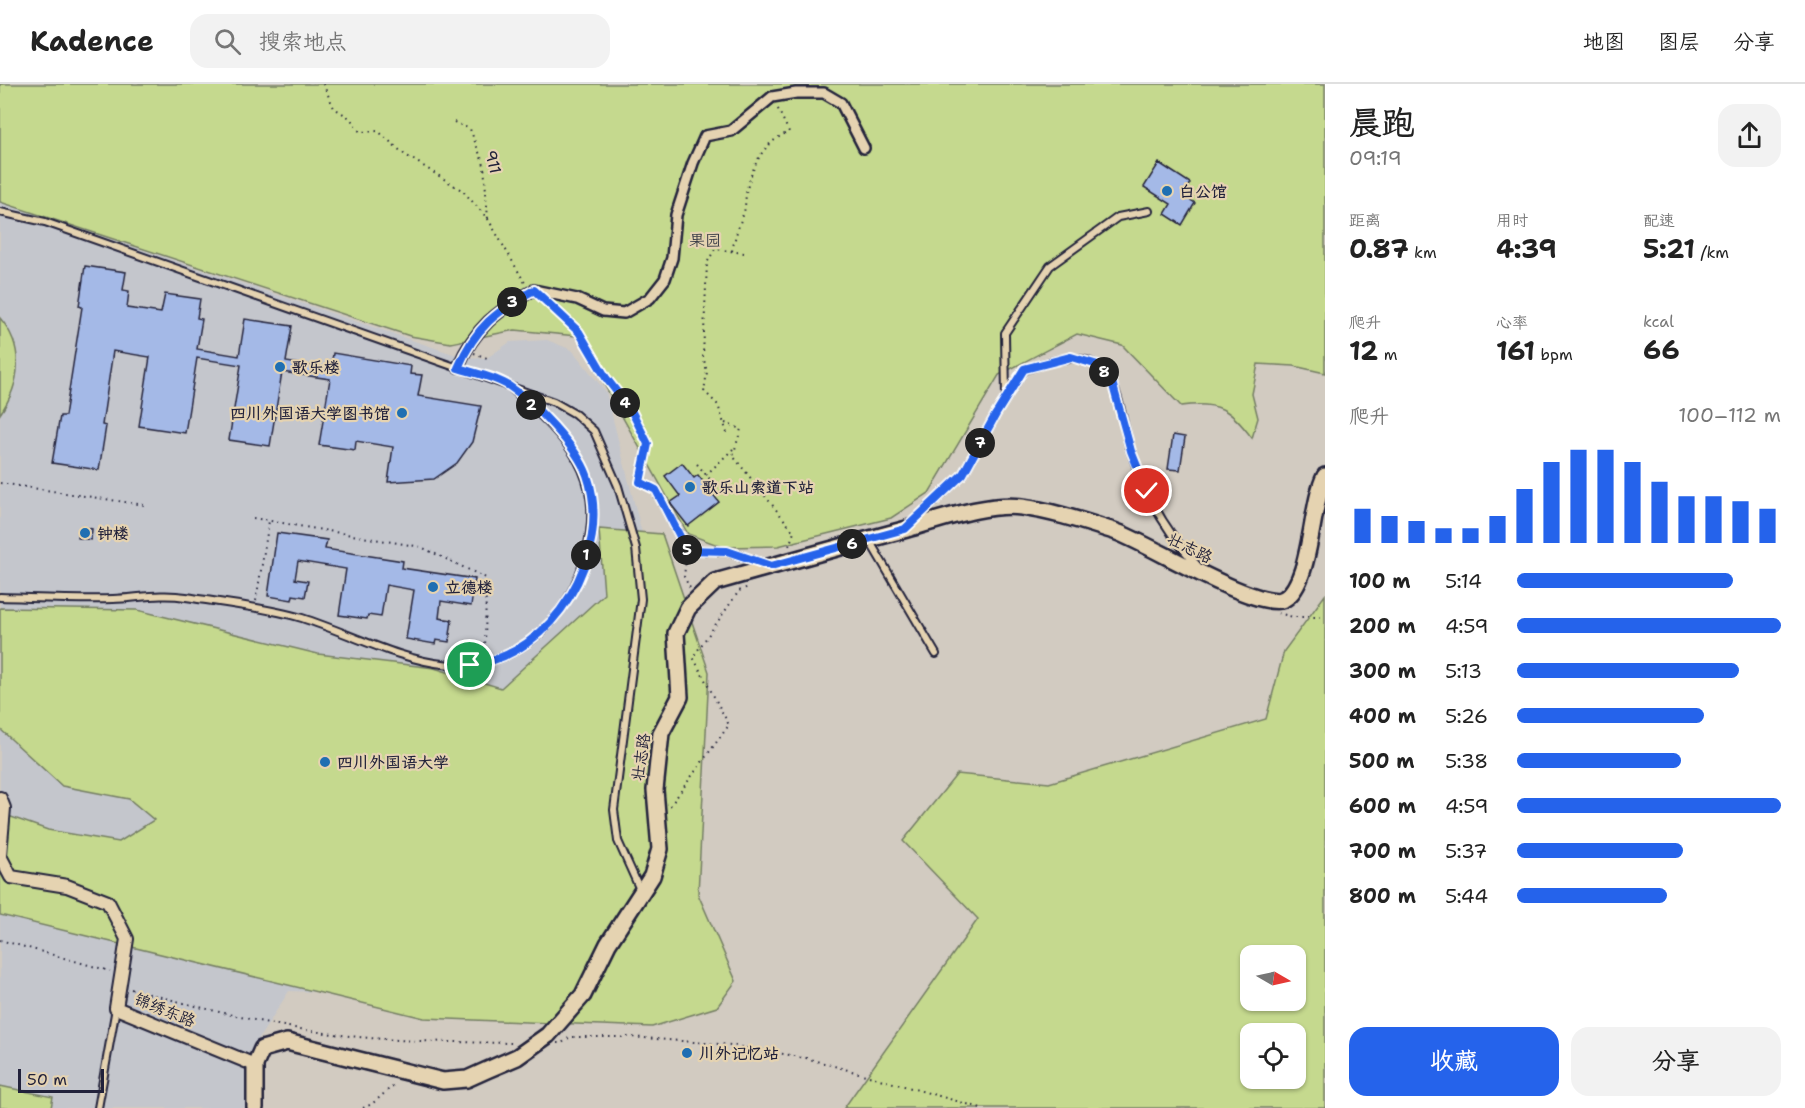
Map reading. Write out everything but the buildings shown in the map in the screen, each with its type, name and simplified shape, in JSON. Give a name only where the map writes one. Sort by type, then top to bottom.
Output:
[{"type":"street","points":[[458,368],[476,332],[501,308],[534,290],[577,299],[603,311],[624,313],[650,298],[665,279],[672,258],[676,215],[693,163],[705,136],[731,131],[772,97],[796,93],[824,93],[841,104],[864,148]]},
{"type":"street","name":"壮志路","points":[[255,1065],[262,1049],[287,1042],[443,1081],[466,1078],[517,1057],[548,1035],[583,995],[608,944],[652,876],[660,849],[654,790],[662,733],[680,697],[676,633],[688,608],[715,582],[972,511],[1020,506],[1116,532],[1209,577],[1268,602],[1282,599],[1289,594],[1301,573],[1313,512],[1325,477]]},
{"type":"street","name":"锦绣东路","points":[[0,798],[4,808],[0,856],[11,878],[67,886],[108,902],[127,939],[116,1008],[255,1065]]},
{"type":"street","points":[[255,1065],[255,1108]]},
{"type":"lane","points":[[1006,398],[1005,333],[1050,266],[1118,217],[1149,211]]},
{"type":"lane","points":[[0,212],[45,222],[509,385],[576,414],[594,432],[618,486],[636,548],[641,599],[614,810],[618,841],[641,893]]},
{"type":"lane","points":[[905,529],[963,474],[1024,369],[1071,357],[1098,365],[1112,382],[1131,451],[1147,491],[1176,543],[1209,577]]},
{"type":"lane","points":[[0,597],[115,599],[167,595],[309,620],[416,660],[455,666],[485,664],[506,657],[526,646],[560,610],[583,568],[592,516],[587,475],[578,457],[551,424],[509,385]]},
{"type":"lane","points":[[656,490],[687,550],[727,551],[771,566]]},
{"type":"lane","points":[[869,539],[936,654]]},
{"type":"lane","points":[[98,1108],[116,1008]]},
{"type":"path","points":[[323,84],[334,108],[350,118],[360,132],[378,130],[404,154],[463,191],[488,219],[515,263],[521,279],[579,332],[606,378],[631,410],[648,444],[640,482],[656,490]]},
{"type":"path","points":[[732,251],[737,227],[745,210],[746,190],[761,154],[773,139],[789,132],[772,97]]},
{"type":"path","name":"911","points":[[454,122],[470,129],[484,165],[488,219]]},
{"type":"path","points":[[727,433],[718,405],[704,391],[707,372],[703,357],[706,263],[715,249],[744,253]]},
{"type":"path","points":[[724,423],[741,429],[733,456],[794,532],[788,546]]},
{"type":"path","points":[[706,475],[736,447]]},
{"type":"path","points":[[697,464],[724,496]]},
{"type":"path","points":[[0,483],[144,505]]},
{"type":"path","points":[[253,518],[421,546],[486,578],[485,664]]},
{"type":"path","points":[[255,609],[269,521]]},
{"type":"path","points":[[687,550],[684,577],[689,586]]},
{"type":"path","points":[[656,811],[669,806],[729,725],[693,657],[739,591],[749,587]]},
{"type":"path","points":[[1282,615],[1325,617]]},
{"type":"path","points":[[0,940],[121,974]]},
{"type":"path","points":[[363,1108],[372,1104],[407,1073]]},
{"type":"shaded area","name":"四川外国语大学","points":[[0,202],[462,357],[487,358],[510,342],[547,340],[572,350],[606,392],[646,549],[541,1000],[289,991],[254,1046],[246,1067],[248,1108],[0,1108]]},
{"type":"green space","name":"果园","points":[[0,84],[1325,84],[1325,373],[1294,366],[1258,364],[1252,394],[1258,418],[1252,438],[1237,420],[1222,409],[1205,405],[1181,406],[1122,345],[1077,334],[999,375],[929,493],[891,518],[778,546],[723,547],[688,534],[577,336],[515,330],[451,343],[410,336],[0,202]]},
{"type":"green space","points":[[0,318],[14,341],[17,366],[12,390],[0,414]]},
{"type":"green space","points":[[599,529],[662,534],[709,672],[698,894],[736,981],[717,1007],[652,1027],[424,1018],[0,915],[0,813],[48,830],[119,842],[154,820],[129,799],[62,786],[0,729],[0,608],[137,610],[318,654],[434,668],[501,688],[604,594]]},
{"type":"green space","points":[[1325,595],[1325,1108],[844,1108],[978,919],[903,841],[957,774],[1049,783],[1266,719],[1284,651]]},
{"type":"green space","points":[[0,1086],[53,1097],[51,1108],[0,1108]]},
{"type":"place","name":"白公馆","points":[[1167,191]]},
{"type":"place","name":"歌乐楼","points":[[280,367]]},
{"type":"place","name":"四川外国语大学图书馆","points":[[402,413]]},
{"type":"place","name":"歌乐山索道下站","points":[[690,487]]},
{"type":"place","name":"钟楼","points":[[85,533]]},
{"type":"place","name":"立德楼","points":[[433,587]]},
{"type":"place","name":"四川外国语大学","points":[[325,762]]},
{"type":"place","name":"川外记忆站","points":[[687,1053]]},
{"type":"route","points":[[470,665],[485,664],[506,657],[526,646],[544,630],[571,592],[583,568],[589,542],[592,516],[587,475],[566,440],[509,385],[458,368],[476,332],[501,308],[534,290],[579,332],[606,378],[631,410],[648,444],[640,482],[656,490],[687,550],[727,551],[771,566],[905,529],[963,474],[1024,369],[1071,357],[1098,365],[1112,382],[1131,451],[1147,491]]}]
